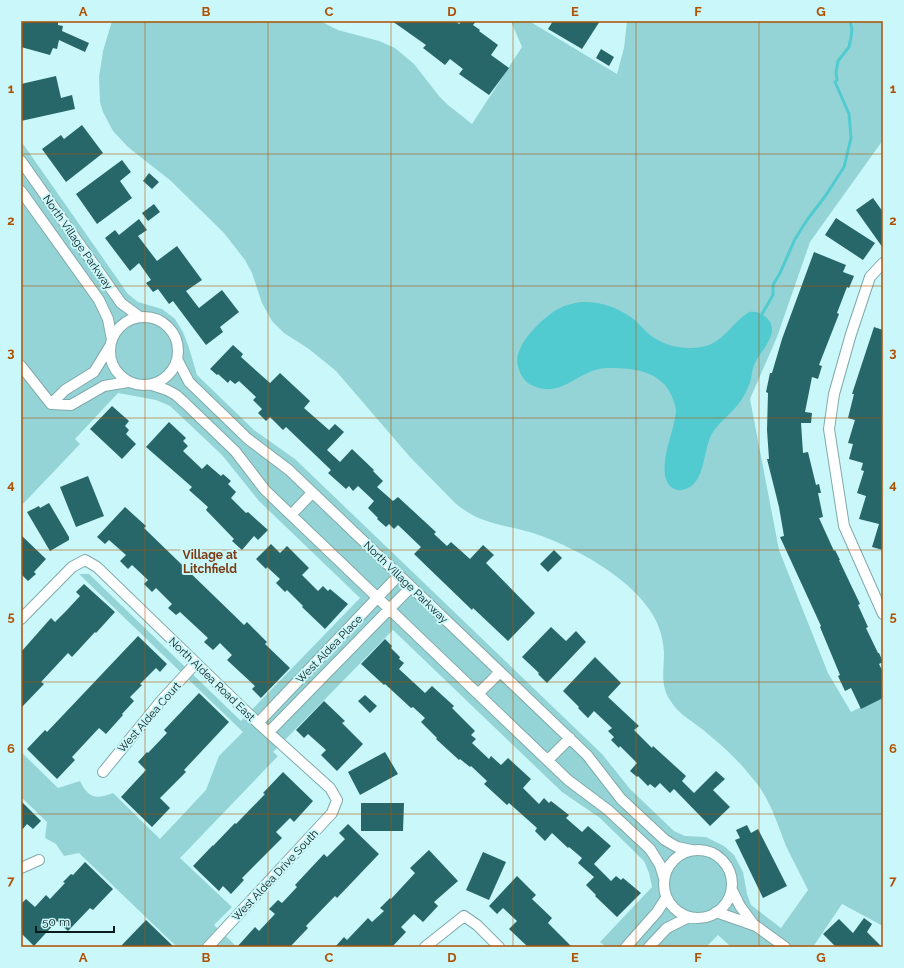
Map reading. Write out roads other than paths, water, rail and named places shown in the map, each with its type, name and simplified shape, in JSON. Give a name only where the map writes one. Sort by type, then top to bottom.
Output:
[{"type":"street","name":"North Village Parkway","points":[[21,161],[121,303],[140,317]]},
{"type":"street","name":"North Village Parkway","points":[[21,191],[99,300],[108,318],[111,343]]},
{"type":"street","points":[[883,263],[870,277],[851,334],[834,394],[829,429],[844,526],[883,614]]},
{"type":"street","points":[[51,404],[65,390],[94,372],[116,332],[122,325],[130,320],[140,317],[151,318],[170,328],[176,338],[178,348],[177,360],[174,368],[168,376],[152,385]]},
{"type":"street","points":[[111,343],[110,357],[113,367],[119,375],[128,382],[136,385],[152,385],[168,390],[186,404],[235,451],[265,490],[377,598],[568,780],[608,810],[650,849],[660,865],[664,878]]},
{"type":"street","name":"North Village Parkway","points":[[177,360],[189,382],[248,439],[289,470],[570,738],[587,755],[621,799],[665,840],[677,847],[691,850]]},
{"type":"street","points":[[23,373],[51,404],[71,405],[104,386],[128,382]]},
{"type":"street","points":[[291,515],[312,492]]},
{"type":"street","name":"North Aldea Road East","points":[[21,619],[72,567],[85,560],[97,567],[258,723],[330,788],[337,800]]},
{"type":"street","name":"West Aldea Place","points":[[258,723],[399,575]]},
{"type":"street","name":"West Aldea Place","points":[[269,732],[411,587]]},
{"type":"street","name":"West Aldea Court","points":[[103,772],[161,701],[196,663]]},
{"type":"street","points":[[478,694],[500,672]]},
{"type":"street","points":[[548,760],[570,738]]},
{"type":"street","name":"West Aldea Drive South","points":[[211,946],[332,813],[337,800]]},
{"type":"street","points":[[732,890],[723,906],[716,912],[699,918],[689,917],[676,910],[666,898],[664,878],[667,868],[681,853],[691,850],[702,850],[713,853],[722,859],[728,868],[732,879],[732,890],[740,906],[756,926],[785,947]]},
{"type":"street","points":[[21,868],[39,860]]},
{"type":"street","points":[[626,947],[654,916],[666,898]]},
{"type":"street","points":[[716,912],[756,926]]},
{"type":"street","points":[[425,947],[464,916],[477,925],[499,947]]},
{"type":"street","points":[[649,947],[667,928],[689,917]]},
{"type":"waterway","points":[[762,314],[773,295],[773,285],[795,239],[844,167],[851,138],[849,114],[835,82],[837,80],[836,73],[838,61],[849,47],[852,29],[850,21]]},
{"type":"district","name":"Village at Litchfield","points":[[210,562]]}]
